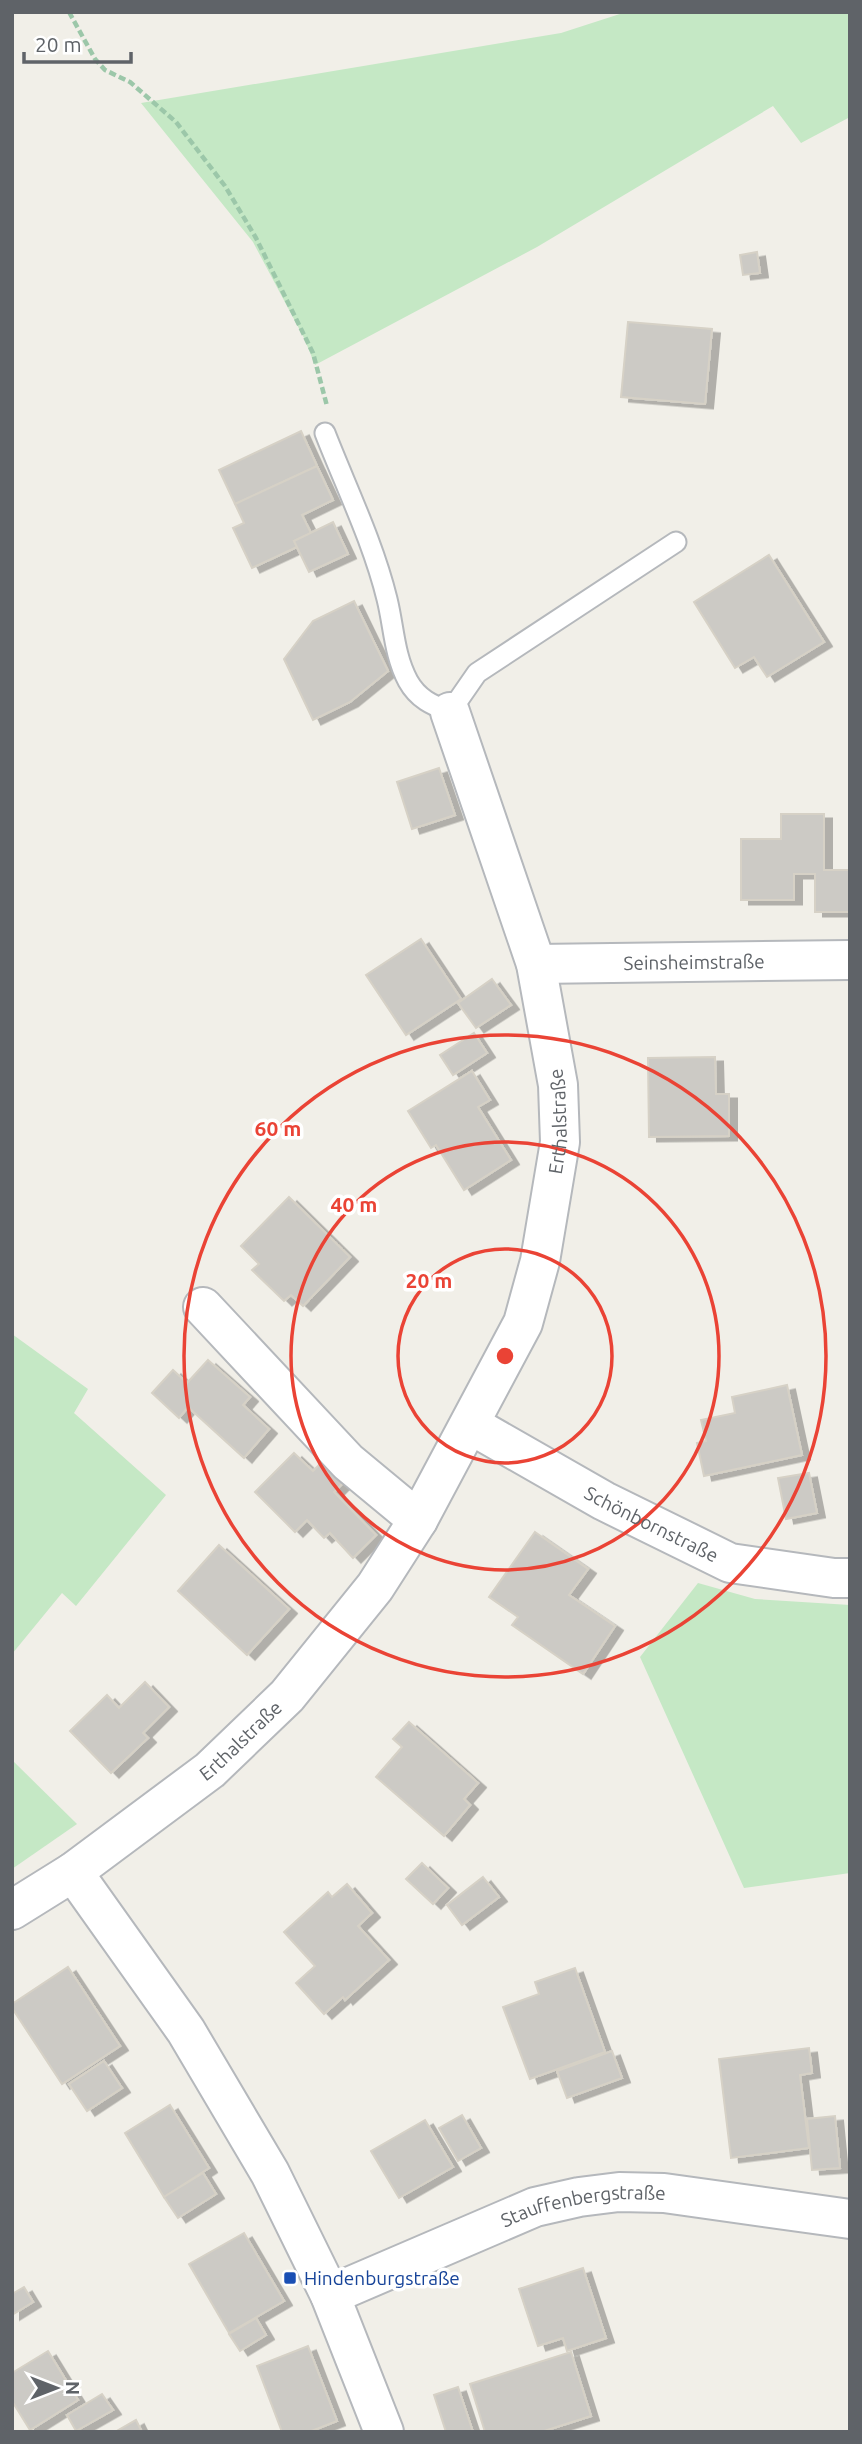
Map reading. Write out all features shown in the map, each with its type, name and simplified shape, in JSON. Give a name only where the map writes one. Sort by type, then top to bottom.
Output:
[{"type":"street","name":"Erthalstraße","points":[[12,1910],[73,1872],[210,1770],[287,1696],[375,1587],[418,1520],[523,1323],[541,1261],[560,1142],[558,1086],[536,964],[450,712]]},
{"type":"street","name":"Seinsheimstraße","points":[[536,964],[850,960]]},
{"type":"street","points":[[203,1307],[348,1462],[418,1520]]},
{"type":"street","name":"Schönbornstraße","points":[[471,1425],[604,1500],[730,1563],[850,1578]]},
{"type":"street","points":[[73,1872],[187,2031],[270,2173],[330,2295],[384,2432]]},
{"type":"street","name":"Stauffenbergstraße","points":[[330,2295],[534,2207],[579,2197],[619,2192],[664,2193],[850,2219]]},
{"type":"lane","points":[[325,433],[365,534],[382,586],[395,649],[409,683],[425,702],[450,712],[477,673],[676,542]]},
{"type":"path","points":[[69,12],[95,59],[105,70],[130,82],[143,92],[176,122],[225,186],[256,239],[313,353],[330,419],[325,433]]},
{"type":"green space","points":[[626,12],[850,12],[850,117],[801,143],[773,106],[537,247],[315,365],[304,338],[253,242],[141,103],[561,33]]},
{"type":"green space","points":[[12,1334],[88,1389],[74,1413],[166,1495],[76,1606],[62,1593],[12,1654]]},
{"type":"green space","points":[[698,1583],[755,1599],[850,1605],[850,1873],[744,1888],[640,1657]]},
{"type":"green space","points":[[12,1760],[77,1824],[12,1869]]},
{"type":"building","points":[[757,252],[760,273],[743,275],[740,255]]},
{"type":"building","points":[[628,322],[712,329],[705,404],[621,397]]},
{"type":"building","points":[[301,431],[317,466],[235,504],[219,470]]},
{"type":"building","points":[[317,466],[333,500],[302,515],[311,533],[294,541],[297,547],[252,568],[233,528],[244,523],[235,504]]},
{"type":"building","points":[[333,522],[348,554],[309,572],[294,541]]},
{"type":"building","points":[[769,555],[824,642],[767,677],[754,657],[735,668],[694,602]]},
{"type":"building","points":[[354,601],[388,671],[350,702],[313,720],[284,659],[313,621]]},
{"type":"building","points":[[439,768],[455,815],[412,829],[397,782]]},
{"type":"building","points":[[781,814],[824,814],[824,870],[850,870],[850,912],[815,912],[815,874],[794,874],[794,900],[741,900],[741,839],[781,839]]},
{"type":"building","points":[[421,939],[461,999],[406,1035],[366,975]]},
{"type":"building","points":[[492,979],[511,1005],[476,1028],[458,1003]]},
{"type":"building","points":[[474,1033],[487,1053],[453,1075],[440,1055]]},
{"type":"building","points":[[715,1057],[716,1094],[729,1094],[729,1136],[649,1137],[648,1058]]},
{"type":"building","points":[[472,1071],[490,1100],[478,1107],[511,1160],[464,1190],[436,1145],[431,1148],[408,1111]]},
{"type":"building","points":[[289,1197],[350,1257],[303,1306],[291,1295],[284,1301],[252,1270],[259,1264],[241,1246]]},
{"type":"building","points":[[208,1360],[250,1397],[243,1405],[269,1429],[244,1458],[188,1407],[179,1418],[152,1393],[173,1370],[187,1383]]},
{"type":"building","points":[[787,1385],[802,1455],[704,1476],[697,1443],[706,1441],[701,1420],[735,1413],[732,1397]]},
{"type":"building","points":[[294,1453],[313,1471],[325,1459],[346,1480],[334,1492],[376,1535],[353,1558],[330,1533],[324,1538],[307,1520],[295,1532],[255,1492]]},
{"type":"building","points":[[809,1473],[817,1513],[786,1519],[778,1478]]},
{"type":"building","points":[[535,1532],[588,1569],[569,1595],[615,1626],[583,1674],[512,1625],[518,1617],[489,1597]]},
{"type":"building","points":[[219,1545],[289,1609],[247,1655],[178,1591]]},
{"type":"building","points":[[145,1682],[169,1707],[143,1733],[148,1738],[111,1773],[70,1731],[107,1695],[119,1708]]},
{"type":"building","points":[[409,1722],[478,1783],[464,1799],[470,1805],[444,1836],[376,1777],[402,1747],[393,1739]]},
{"type":"building","points":[[422,1863],[448,1888],[433,1904],[406,1879]]},
{"type":"building","points":[[483,1877],[499,1897],[462,1925],[447,1905]]},
{"type":"building","points":[[347,1884],[372,1913],[358,1926],[389,1960],[345,2000],[343,1997],[324,2014],[296,1983],[315,1966],[284,1932],[328,1892],[332,1897]]},
{"type":"building","points":[[68,1967],[120,2046],[62,2084],[12,2008],[12,2004]]},
{"type":"building","points":[[575,1968],[605,2052],[530,2079],[503,2007],[539,1994],[535,1982]]},
{"type":"building","points":[[809,2048],[812,2073],[800,2075],[809,2148],[731,2158],[719,2059]]},
{"type":"building","points":[[612,2051],[622,2078],[567,2098],[557,2071]]},
{"type":"building","points":[[104,2061],[122,2088],[87,2111],[69,2084]]},
{"type":"building","points":[[170,2105],[209,2168],[164,2197],[125,2133]]},
{"type":"building","points":[[462,2115],[481,2148],[458,2161],[439,2128]]},
{"type":"building","points":[[835,2116],[840,2168],[812,2170],[807,2119]]},
{"type":"building","points":[[425,2120],[453,2167],[399,2198],[371,2151]]},
{"type":"building","points":[[203,2173],[216,2194],[178,2218],[164,2197]]},
{"type":"building","points":[[244,2233],[284,2301],[229,2333],[189,2264]]},
{"type":"building","points":[[583,2268],[606,2338],[567,2351],[563,2338],[538,2346],[519,2289]]},
{"type":"building","points":[[24,2287],[33,2302],[12,2315],[12,2294]]},
{"type":"building","points":[[256,2318],[266,2335],[240,2351],[229,2334]]},
{"type":"building","points":[[308,2346],[337,2421],[309,2432],[282,2432],[257,2366]]},
{"type":"building","points":[[48,2351],[78,2400],[30,2430],[12,2401],[12,2373]]},
{"type":"building","points":[[571,2352],[591,2416],[541,2432],[485,2432],[470,2384]]},
{"type":"building","points":[[458,2387],[473,2432],[446,2432],[434,2395]]},
{"type":"building","points":[[102,2394],[113,2410],[76,2431],[67,2415]]},
{"type":"building","points":[[136,2420],[142,2432],[115,2432]]},
{"type":"place","name":"Hindenburgstraße","points":[[290,2278]]}]
